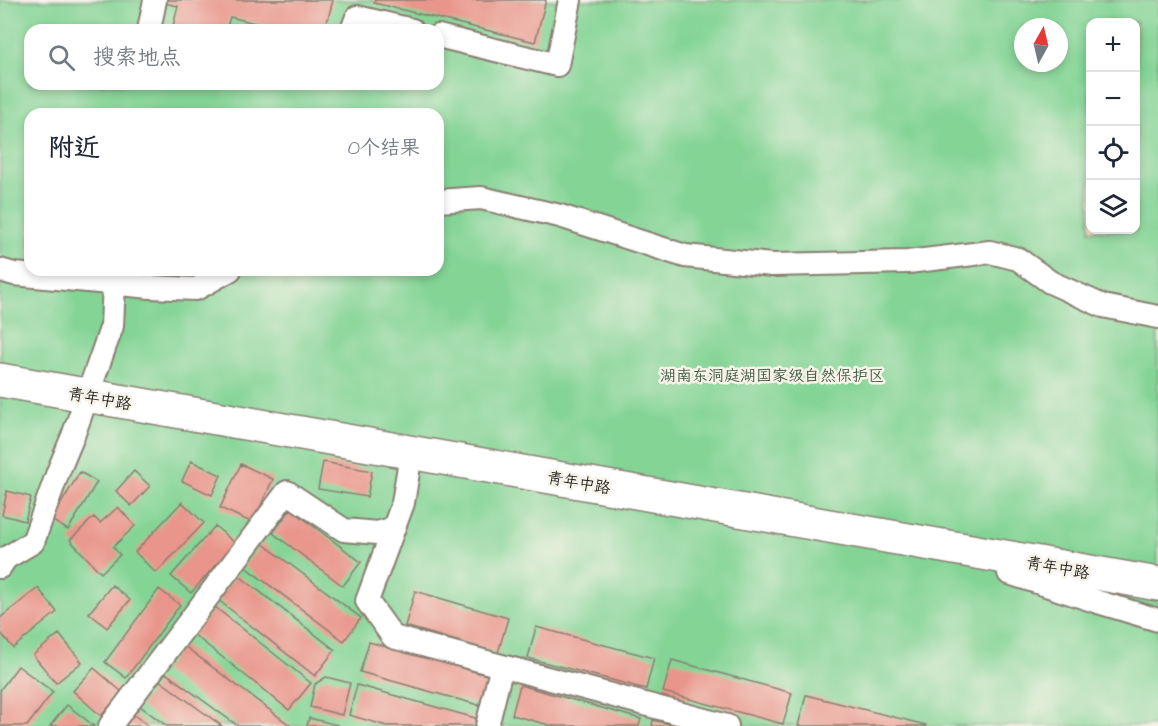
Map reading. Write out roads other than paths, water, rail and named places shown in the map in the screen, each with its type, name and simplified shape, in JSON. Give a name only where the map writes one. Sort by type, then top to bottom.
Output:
[{"type":"main road","points":[[0,365],[90,388],[420,440],[1158,565]]},
{"type":"main road","name":"青年中路","points":[[0,380],[90,388],[1006,558],[1158,584]]},
{"type":"street","points":[[150,24],[155,0]]},
{"type":"street","points":[[444,37],[557,65],[570,0]]},
{"type":"street","points":[[354,16],[387,24]]},
{"type":"street","points":[[444,201],[481,198],[560,216],[685,256],[772,265],[908,262],[990,252],[1017,259],[1050,282],[1102,306],[1158,317]]},
{"type":"street","points":[[0,270],[24,275]]},
{"type":"street","points":[[34,276],[196,289],[219,276]]},
{"type":"street","points":[[0,567],[6,558],[33,542],[112,326],[114,284]]},
{"type":"street","points":[[409,466],[403,502],[367,601],[393,637],[727,726]]},
{"type":"street","points":[[110,726],[287,492],[344,530],[377,533],[394,528]]},
{"type":"street","points":[[1006,558],[1009,573],[1158,620]]},
{"type":"street","points":[[487,726],[502,666]]},
{"type":"park label","name":"湖南东洞庭湖国家级自然保护区","points":[[772,375]]}]
